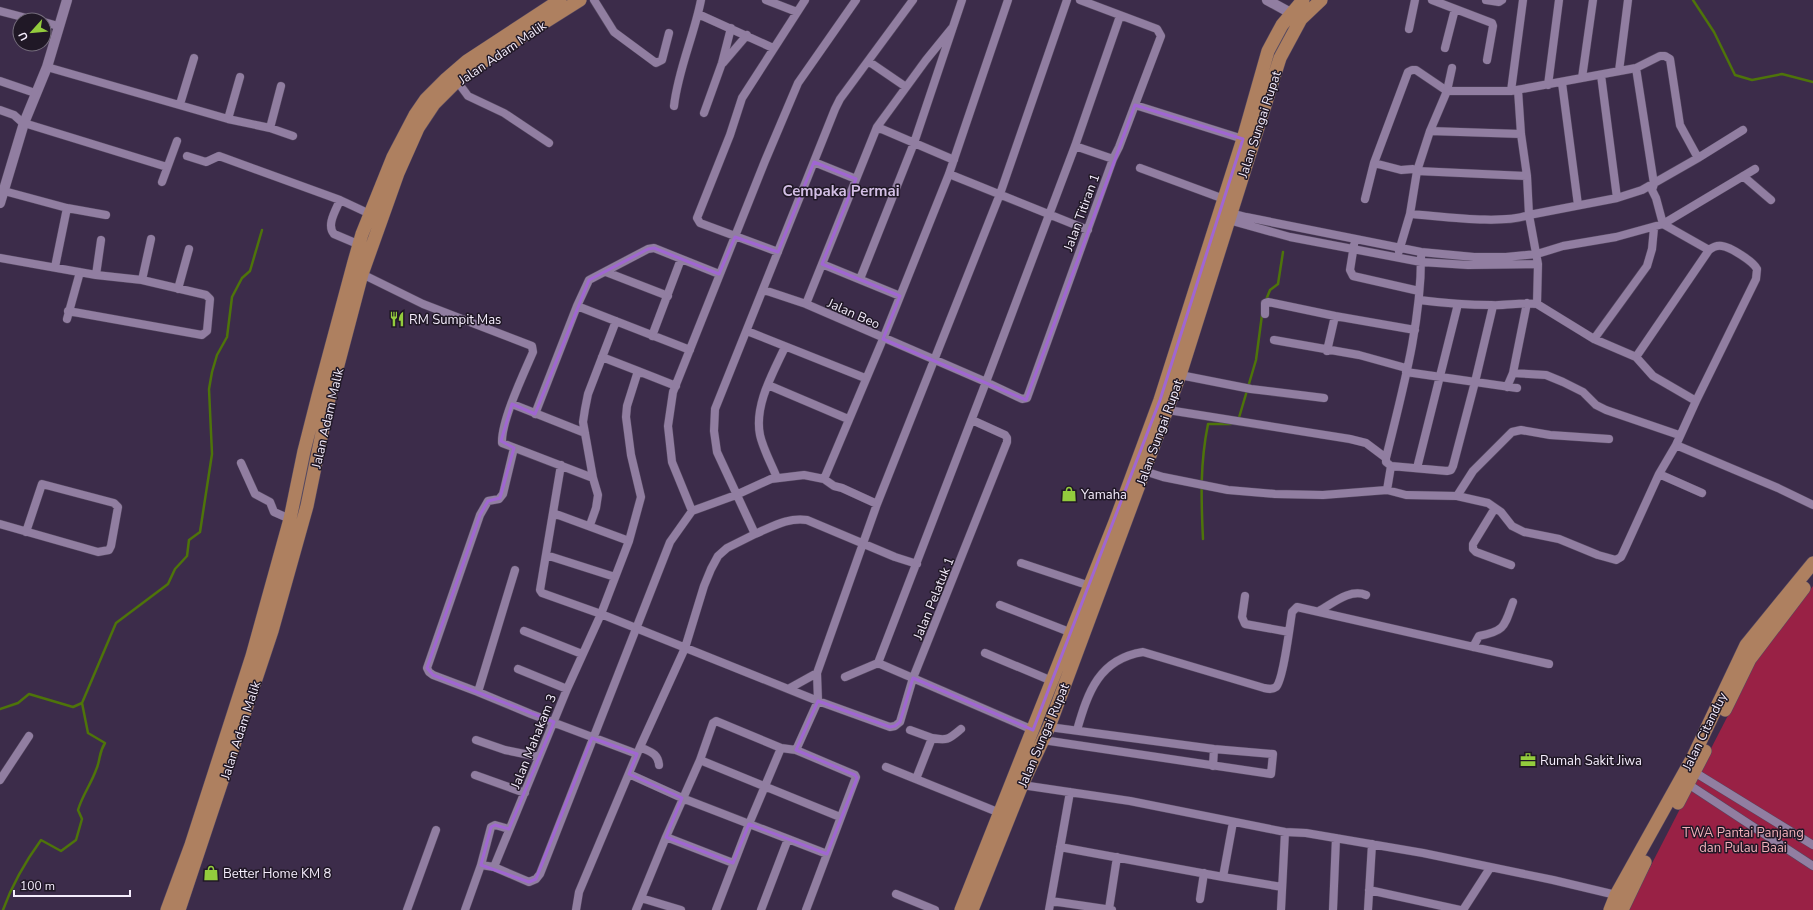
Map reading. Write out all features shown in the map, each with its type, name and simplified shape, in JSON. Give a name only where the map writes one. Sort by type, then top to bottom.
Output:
[{"type":"main road","name":"Jalan Adam Malik","points":[[360,267],[360,245],[370,214],[393,157],[415,115],[426,99],[467,61],[560,0]]},
{"type":"main road","name":"Jalan Adam Malik","points":[[166,910],[190,845],[252,656],[360,267],[382,219],[398,173],[418,128],[434,104],[457,81],[494,54],[580,0]]},
{"type":"main road","name":"Jalan Sungai Rupat","points":[[961,910],[1049,727],[1168,410],[1180,375],[1268,51],[1296,16],[1311,1]]},
{"type":"main road","name":"Jalan Sungai Rupat","points":[[972,910],[1000,813],[1116,522],[1160,400],[1224,212],[1296,16]]},
{"type":"main road","points":[[370,214],[382,219]]},
{"type":"main road","name":"Jalan Adam Malik","points":[[180,910],[272,632],[307,506],[323,398]]},
{"type":"main road","name":"Jalan Citanduy","points":[[1691,770],[1710,723],[1746,645],[1813,563]]},
{"type":"main road","name":"Jalan Citanduy","points":[[1610,910],[1616,896],[1691,770],[1750,659],[1813,577]]},
{"type":"main road","name":"Jalan Citanduy","points":[[1622,910],[1638,874],[1684,782]]},
{"type":"street","points":[[0,203],[24,124],[35,93],[47,67],[67,0]]},
{"type":"street","points":[[594,0],[614,32],[656,63],[662,60],[669,33]]},
{"type":"street","points":[[674,106],[676,88],[701,0]]},
{"type":"street","points":[[766,0],[797,12]]},
{"type":"street","points":[[778,252],[734,237],[700,223],[697,218],[730,135],[742,98],[804,0]]},
{"type":"street","points":[[692,511],[672,462],[668,426],[676,386],[719,274],[798,83],[856,0]]},
{"type":"street","points":[[755,534],[717,452],[714,431],[715,409],[840,99],[912,0]]},
{"type":"street","points":[[860,279],[914,143],[962,0]]},
{"type":"street","points":[[824,479],[865,378],[883,339],[949,174],[1008,0]]},
{"type":"street","points":[[845,677],[878,663],[917,564],[932,519],[972,420],[1075,146],[1120,16],[1080,0]]},
{"type":"street","points":[[1267,0],[1296,16]]},
{"type":"street","points":[[1409,29],[1415,0]]},
{"type":"street","points":[[1432,0],[1487,20],[1494,26],[1487,60]]},
{"type":"street","points":[[1486,0],[1499,2],[1502,0]]},
{"type":"street","points":[[1523,0],[1514,91],[1527,176],[1529,215],[1537,254],[1537,304]]},
{"type":"street","points":[[1548,85],[1559,0]]},
{"type":"street","points":[[1582,78],[1593,0]]},
{"type":"street","points":[[1619,71],[1628,0]]},
{"type":"street","points":[[796,750],[818,701],[817,674],[877,504],[1000,194],[1068,1]]},
{"type":"street","points":[[1445,48],[1455,9]]},
{"type":"street","points":[[0,11],[12,14]]},
{"type":"street","points":[[698,14],[773,48]]},
{"type":"street","name":"Jalan Titiran 1","points":[[1026,398],[1113,159],[1161,36],[1157,29],[1120,16]]},
{"type":"street","points":[[52,24],[58,26]]},
{"type":"street","points":[[704,113],[722,63],[731,28]]},
{"type":"street","points":[[806,304],[877,127],[952,28]]},
{"type":"street","points":[[722,63],[747,35]]},
{"type":"street","points":[[1365,200],[1374,163],[1410,71],[1416,70],[1447,91],[1514,91],[1636,68],[1660,56],[1669,58],[1680,125],[1698,158]]},
{"type":"street","points":[[180,104],[194,58]]},
{"type":"street","points":[[868,61],[906,87]]},
{"type":"street","points":[[47,67],[228,119],[270,128],[293,136]]},
{"type":"street","points":[[1398,256],[1410,214],[1417,171],[1430,131],[1447,91],[1452,68]]},
{"type":"street","points":[[1636,68],[1654,184],[1652,190],[1656,198],[1663,224],[1709,250]]},
{"type":"street","points":[[1601,75],[1617,198]]},
{"type":"street","points":[[228,119],[240,77]]},
{"type":"street","points":[[0,81],[35,93]]},
{"type":"street","points":[[457,81],[468,96],[504,113],[549,143]]},
{"type":"street","points":[[1562,83],[1578,205]]},
{"type":"street","points":[[270,128],[281,86]]},
{"type":"street","points":[[1135,104],[1243,139]]},
{"type":"street","points":[[0,110],[14,115],[24,124],[167,167]]},
{"type":"street","points":[[877,127],[954,160]]},
{"type":"street","points":[[1410,214],[1519,219],[1529,215],[1617,198],[1654,184],[1743,130]]},
{"type":"street","points":[[1430,131],[1521,134]]},
{"type":"street","points":[[162,182],[177,141]]},
{"type":"street","points":[[1075,146],[1113,159]]},
{"type":"street","points":[[187,156],[206,162],[219,156],[340,200],[370,214]]},
{"type":"street","points":[[814,162],[856,179]]},
{"type":"street","points":[[1374,163],[1401,170],[1413,169],[1417,171],[1527,176]]},
{"type":"street","points":[[1140,168],[1224,212],[1290,237],[1398,256],[1421,262],[1468,265],[1538,264]]},
{"type":"street","points":[[1224,212],[1421,252],[1474,257],[1506,257],[1537,254],[1563,246],[1616,237],[1654,228],[1755,169]]},
{"type":"street","points":[[949,174],[1088,230]]},
{"type":"street","points":[[1743,176],[1771,200]]},
{"type":"street","points":[[4,192],[67,208],[106,215]]},
{"type":"street","points":[[340,200],[330,225],[331,230],[334,234],[360,245]]},
{"type":"street","points":[[55,267],[67,208]]},
{"type":"street","points":[[1594,339],[1646,266],[1652,249],[1654,228]]},
{"type":"street","points":[[1355,238],[1350,270],[1353,276],[1419,291]]},
{"type":"street","points":[[142,280],[151,239]]},
{"type":"street","points":[[96,275],[101,240]]},
{"type":"street","points":[[1144,471],[1163,477],[1228,490],[1296,496],[1387,490],[1406,494],[1457,496],[1488,503],[1495,508],[1512,526],[1524,532],[1559,539],[1598,555],[1616,560],[1621,557],[1623,553],[1660,474],[1676,445],[1679,435],[1756,279],[1757,273],[1755,265],[1725,247],[1720,246],[1709,250],[1636,357]]},
{"type":"street","points":[[535,414],[577,306],[590,280],[648,249],[654,248],[719,274]]},
{"type":"street","points":[[178,289],[190,249]]},
{"type":"street","points":[[1421,252],[1419,300],[1415,330],[1386,458],[1386,462],[1391,466],[1447,471],[1451,470],[1476,382],[1493,306]]},
{"type":"street","points":[[0,258],[55,267],[96,275],[142,280],[209,297],[207,331],[205,334],[68,315],[80,272]]},
{"type":"street","points":[[652,336],[682,259]]},
{"type":"street","points":[[822,264],[900,296]]},
{"type":"street","points":[[360,267],[423,304],[532,346],[533,352],[512,404],[501,441],[504,445],[593,478]]},
{"type":"street","points":[[606,272],[668,296]]},
{"type":"street","name":"Jalan Beo","points":[[764,290],[806,304],[1022,399],[1026,398]]},
{"type":"street","points":[[1419,300],[1493,306],[1527,303],[1537,304],[1594,339],[1636,357],[1653,376],[1696,401]]},
{"type":"street","points":[[1265,314],[1265,302],[1268,302],[1335,316],[1415,330]]},
{"type":"street","points":[[1507,387],[1513,373],[1527,303]]},
{"type":"street","points":[[1417,468],[1441,377],[1458,304]]},
{"type":"street","points":[[577,306],[690,350]]},
{"type":"street","points":[[1327,351],[1335,316]]},
{"type":"street","points":[[590,525],[596,508],[598,495],[593,478],[585,433],[585,409],[588,394],[616,321]]},
{"type":"street","points":[[747,331],[865,378]]},
{"type":"street","points":[[1274,340],[1327,351],[1359,355],[1406,370],[1441,377],[1517,388]]},
{"type":"street","points":[[777,478],[760,436],[758,418],[768,385],[785,346]]},
{"type":"street","points":[[602,357],[676,386]]},
{"type":"street","name":"Jalan Mahakam 3","points":[[494,867],[567,688],[601,614],[629,541],[641,497],[631,455],[626,417],[627,406],[638,371]]},
{"type":"street","points":[[1513,373],[1546,375],[1583,392],[1596,405],[1606,410],[1679,435]]},
{"type":"street","points":[[1180,375],[1251,389],[1324,398]]},
{"type":"street","points":[[768,385],[848,419]]},
{"type":"street","points":[[512,404],[585,433]]},
{"type":"street","points":[[1168,410],[1350,439],[1366,443],[1386,458]]},
{"type":"street","name":"Jalan Pelatuk 1","points":[[818,701],[890,727],[895,726],[900,722],[913,678],[1007,442],[1005,435],[972,420]]},
{"type":"street","points":[[1457,496],[1472,471],[1512,432],[1521,430],[1550,435],[1609,439]]},
{"type":"street","points":[[1676,445],[1778,488],[1813,505]]},
{"type":"street","points":[[514,448],[503,494],[499,499],[488,501],[480,515],[427,668],[433,675],[592,738],[658,756],[659,765]]},
{"type":"street","points":[[241,463],[255,494],[270,502],[274,512],[290,519]]},
{"type":"street","points":[[561,465],[540,590],[542,593],[637,627],[685,648],[790,688],[818,701]]},
{"type":"street","points":[[1387,490],[1391,466]]},
{"type":"street","points":[[1660,474],[1702,493]]},
{"type":"street","points":[[481,865],[494,867],[528,882],[536,879],[670,542],[692,511],[736,495],[765,481],[804,475],[824,479],[834,486],[842,488],[877,504]]},
{"type":"street","points":[[0,524],[26,532],[98,552],[104,552],[109,550],[111,546],[118,507],[114,503],[42,484],[26,532]]},
{"type":"street","points":[[1495,508],[1472,544],[1473,549],[1476,552],[1511,564]]},
{"type":"street","points":[[553,513],[590,525],[629,541]]},
{"type":"street","points":[[576,910],[579,892],[639,750],[685,648],[704,586],[718,556],[727,548],[755,534],[786,520],[798,518],[807,520],[895,557],[917,564]]},
{"type":"street","points":[[546,555],[615,576]]},
{"type":"street","points":[[1021,563],[1090,586]]},
{"type":"street","points":[[478,692],[515,570]]},
{"type":"street","points":[[1319,611],[1349,594],[1356,592],[1366,595]]},
{"type":"street","points":[[1245,596],[1242,617],[1245,624],[1289,632]]},
{"type":"street","points":[[1473,647],[1479,636],[1497,632],[1501,628],[1506,622],[1513,602]]},
{"type":"street","points":[[1000,605],[1072,633]]},
{"type":"street","points":[[1077,730],[1088,694],[1100,677],[1114,662],[1129,654],[1143,652],[1271,689],[1276,687],[1279,683],[1294,609],[1301,607],[1549,664]]},
{"type":"street","points":[[524,630],[582,654]]},
{"type":"street","points":[[985,653],[1052,681]]},
{"type":"street","points":[[878,663],[1033,730]]},
{"type":"street","points":[[518,669],[567,688]]},
{"type":"street","points":[[790,688],[817,674]]},
{"type":"street","points":[[636,910],[682,798],[700,760],[713,723],[716,721],[781,748],[796,750],[856,776],[806,910]]},
{"type":"street","points":[[1043,740],[1271,774],[1273,754],[1214,749],[1049,727]]},
{"type":"street","points":[[910,730],[932,738],[948,740],[961,729]]},
{"type":"street","points":[[0,780],[29,736]]},
{"type":"street","points":[[916,779],[932,738]]},
{"type":"street","points":[[476,740],[504,750],[539,756]]},
{"type":"street","points":[[716,910],[733,863],[781,748]]},
{"type":"street","points":[[1213,766],[1214,749]]},
{"type":"street","points":[[700,760],[840,817]]},
{"type":"street","points":[[886,767],[1000,813]]},
{"type":"street","points":[[1691,770],[1813,845]]},
{"type":"street","points":[[629,774],[682,798],[827,854]]},
{"type":"street","points":[[475,775],[525,793]]},
{"type":"street","points":[[1684,782],[1813,866]]},
{"type":"street","points":[[1022,785],[1130,802],[1286,832],[1306,833],[1372,844],[1479,864],[1490,868],[1553,880],[1616,896]]},
{"type":"street","points":[[1049,910],[1070,792]]},
{"type":"street","points":[[1223,877],[1233,822]]},
{"type":"street","points":[[465,910],[481,865],[491,827],[496,825],[509,829]]},
{"type":"street","points":[[407,910],[436,830]]},
{"type":"street","points":[[1281,910],[1286,832]]},
{"type":"street","points":[[666,837],[733,863]]},
{"type":"street","points":[[1333,910],[1336,838]]},
{"type":"street","points":[[761,910],[788,839]]},
{"type":"street","points":[[1368,910],[1372,844]]},
{"type":"street","points":[[1060,847],[1282,887]]},
{"type":"street","points":[[1051,901],[1110,910],[1118,857]]},
{"type":"street","points":[[1369,890],[1461,910],[1490,868]]},
{"type":"street","points":[[1200,899],[1204,873]]},
{"type":"street","points":[[896,894],[935,910]]},
{"type":"street","points":[[641,898],[682,910]]},
{"type":"highlighted area","points":[[1135,105],[1243,139],[1160,400],[1033,730],[913,678],[900,722],[895,726],[890,727],[818,701],[796,750],[855,775],[857,778],[827,854],[749,824],[733,863],[666,837],[682,798],[629,774],[637,754],[592,738],[536,879],[529,882],[481,865],[491,827],[495,825],[509,829],[554,722],[433,675],[427,668],[480,515],[488,501],[500,498],[514,448],[501,441],[512,404],[535,414],[589,280],[648,249],[654,248],[719,274],[735,237],[778,252],[814,162],[856,179],[822,264],[900,296],[883,339],[1026,400]]},
{"type":"green space","name":"TWA Pantai Panjang dan Pulau Baai","points":[[1813,586],[1813,910],[1628,910],[1757,659]]},
{"type":"waterway","points":[[1693,0],[1714,32],[1735,75],[1752,80],[1782,74],[1813,82]]},
{"type":"waterway","points":[[0,709],[18,703],[29,694],[73,707],[82,703],[116,623],[168,584],[175,569],[187,556],[189,540],[200,532],[212,454],[209,389],[212,372],[217,355],[227,337],[232,297],[242,278],[250,271],[262,230]]},
{"type":"waterway","points":[[1266,300],[1270,290],[1278,284],[1283,252]]},
{"type":"waterway","points":[[1238,421],[1256,360],[1262,315]]},
{"type":"waterway","points":[[1203,539],[1202,481],[1205,439],[1208,424],[1231,424]]},
{"type":"waterway","points":[[3,910],[19,874],[41,840],[61,851],[76,840],[82,819],[78,810],[98,766],[101,750],[105,743],[88,733],[82,703]]},
{"type":"place","name":"RM Sumpit Mas","points":[[397,319]]},
{"type":"place","name":"Yamaha","points":[[1069,494]]},
{"type":"place","name":"Rumah Sakit Jiwa","points":[[1528,760]]},
{"type":"place","name":"Better Home KM 8","points":[[211,873]]},
{"type":"district","name":"Cempaka Permai","points":[[841,191]]}]
